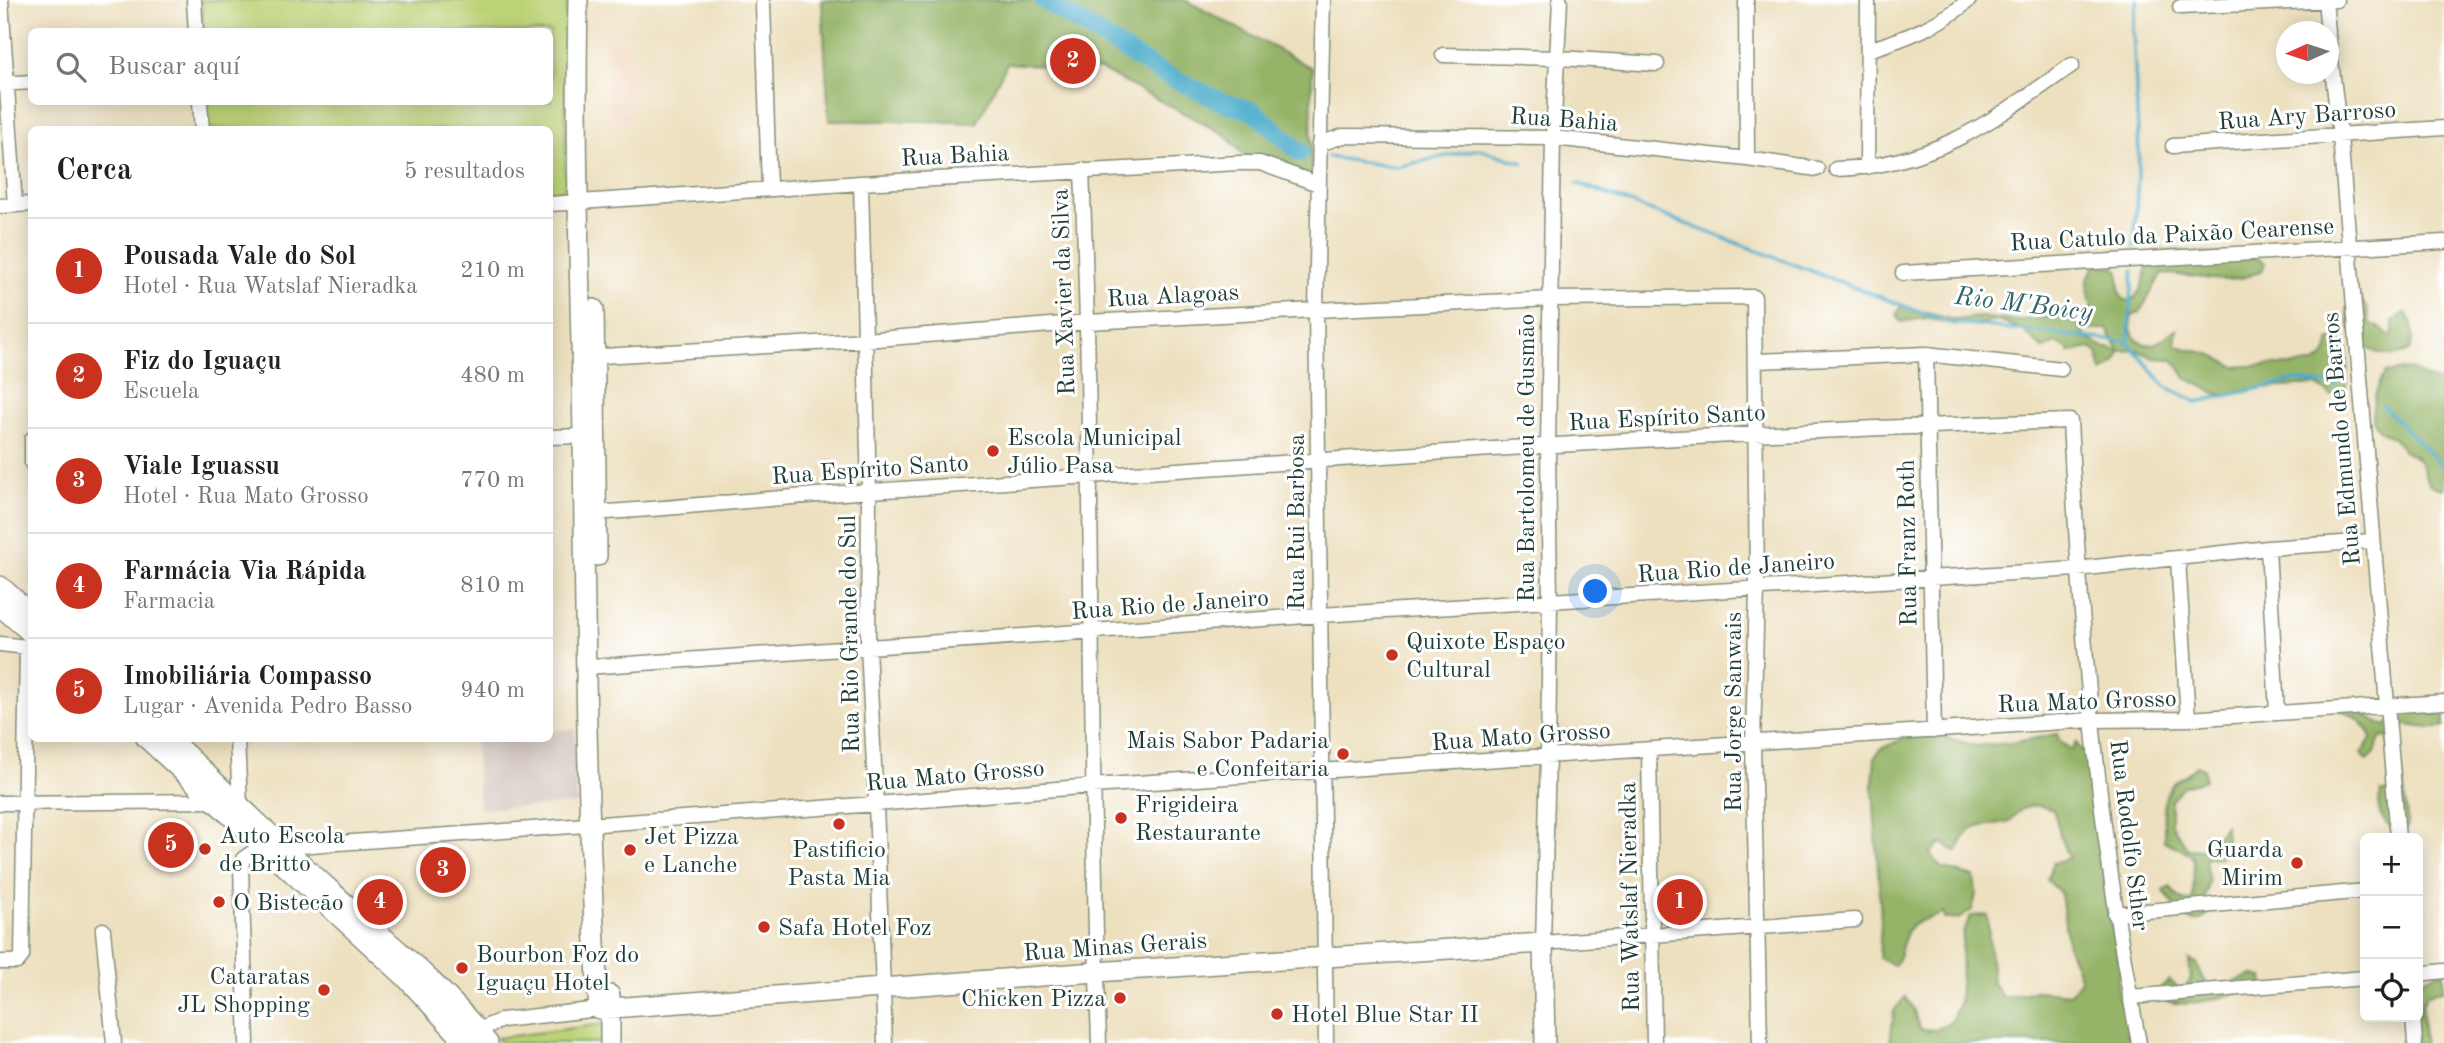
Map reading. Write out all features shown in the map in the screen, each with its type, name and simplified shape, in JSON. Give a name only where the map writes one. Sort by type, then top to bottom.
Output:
[{"type":"main road","points":[[578,0],[576,122],[585,202]]},
{"type":"main road","points":[[591,0],[585,202],[590,513],[596,824],[605,1009],[610,1043]]},
{"type":"main road","points":[[588,357],[583,436],[590,513]]},
{"type":"main road","points":[[0,586],[28,610]]},
{"type":"main road","points":[[0,606],[28,638]]},
{"type":"main road","points":[[150,742],[214,801],[415,966],[477,1039]]},
{"type":"main road","points":[[173,742],[240,805],[274,849]]},
{"type":"main road","name":"Rua Minas Gerais","points":[[605,1009],[882,987],[1543,943]]},
{"type":"main road","name":"Rua Bartolomeu de Gusmão","points":[[1543,943],[1545,1043]]},
{"type":"street","points":[[1,0],[8,205],[28,204]]},
{"type":"street","points":[[194,0],[196,28]]},
{"type":"street","name":"Rua Rui Barbosa","points":[[1323,0],[1316,310],[1326,1043]]},
{"type":"street","name":"Rua Bartolomeu de Gusmão","points":[[1543,943],[1550,602],[1548,446],[1553,138],[1560,0]]},
{"type":"street","points":[[1746,0],[1747,159]]},
{"type":"street","points":[[1867,167],[1868,0]]},
{"type":"street","points":[[1868,50],[1903,40],[1957,10],[1969,0]]},
{"type":"street","name":"Rua Edmundo de Barros","points":[[2325,0],[2327,21]]},
{"type":"street","points":[[2180,7],[2336,0]]},
{"type":"street","points":[[763,4],[769,188]]},
{"type":"street","points":[[1443,55],[1657,64]]},
{"type":"street","points":[[1836,169],[1905,161],[1985,125],[2072,65]]},
{"type":"street","points":[[3,84],[28,82]]},
{"type":"street","name":"Rua Edmundo de Barros","points":[[2334,84],[2398,833]]},
{"type":"street","points":[[200,105],[202,126]]},
{"type":"street","name":"Rua Ary Barroso","points":[[2173,146],[2444,128]]},
{"type":"street","name":"Rua Bahia","points":[[1319,144],[1343,136],[1553,138],[1811,168]]},
{"type":"street","name":"Rua Bahia","points":[[553,204],[769,188],[1260,163],[1318,184]]},
{"type":"street","name":"Rua Xavier da Silva","points":[[1082,170],[1088,322],[1092,786],[1099,1043]]},
{"type":"street","name":"Rua Rio Grande do Sul","points":[[861,183],[869,491],[868,647],[885,1043]]},
{"type":"street","name":"Rua Catulo da Paixão Cearense","points":[[1903,273],[2444,242]]},
{"type":"street","name":"Rua Alagoas","points":[[588,357],[865,340],[1088,322],[1316,310],[1551,299],[1754,297]]},
{"type":"street","name":"Rua Jorge Sanwais","points":[[1754,297],[1757,589],[1753,744],[1760,1043]]},
{"type":"street","points":[[1755,361],[1926,354],[2061,369]]},
{"type":"street","name":"Rua Franz Roth","points":[[1926,354],[1934,732]]},
{"type":"street","name":"Rua Espírito Santo","points":[[590,513],[869,491],[1548,446],[1928,425],[2070,421]]},
{"type":"street","name":"Rua Rodolfo Sther","points":[[2070,421],[2077,569],[2092,720],[2115,914],[2139,1043]]},
{"type":"street","points":[[553,437],[583,436]]},
{"type":"street","name":"Rua Rio de Janeiro","points":[[593,667],[1320,615],[2077,569],[2269,548],[2372,541]]},
{"type":"street","points":[[2269,548],[2277,713]]},
{"type":"street","points":[[2178,559],[2188,719]]},
{"type":"street","points":[[0,643],[28,640]]},
{"type":"street","name":"Rua Mato Grosso","points":[[274,849],[1092,786],[2092,720],[2188,719],[2444,702]]},
{"type":"street","points":[[0,962],[17,962],[22,956],[28,722]]},
{"type":"street","points":[[237,742],[240,805]]},
{"type":"street","name":"Rua Watslaf Nieradka","points":[[1649,750],[1654,1043]]},
{"type":"street","points":[[0,803],[214,801]]},
{"type":"street","points":[[247,1043],[240,868],[247,855],[274,849]]},
{"type":"street","points":[[2115,914],[2360,891]]},
{"type":"street","name":"Rua Minas Gerais","points":[[1543,943],[1855,920]]},
{"type":"street","points":[[103,930],[114,1043]]},
{"type":"street","points":[[2423,973],[2444,971]]},
{"type":"street","points":[[2130,997],[2360,978]]},
{"type":"street","name":"Rua Minas Gerais","points":[[477,1039],[502,1020],[605,1009]]},
{"type":"street","points":[[2413,1022],[2415,1043]]},
{"type":"shaded area","points":[[629,43],[631,121],[608,122],[605,44]]},
{"type":"shaded area","points":[[575,729],[577,804],[479,809],[475,742],[553,742],[553,730]]},
{"type":"green space","points":[[201,0],[567,0],[565,190],[553,191],[553,126],[208,126],[207,105],[553,105],[553,28],[203,28]]},
{"type":"green space","points":[[822,0],[1185,0],[1312,68],[1311,175],[1245,156],[1224,134],[1101,70],[1007,63],[977,123],[829,121]]},
{"type":"green space","points":[[2169,250],[2258,258],[2265,263],[2262,271],[2239,279],[2161,275],[2140,312],[2132,316],[2132,330],[2138,341],[2156,343],[2177,329],[2175,345],[2210,354],[2236,367],[2316,362],[2323,358],[2329,340],[2339,340],[2346,345],[2346,387],[2331,395],[2316,385],[2217,394],[2186,378],[2172,359],[2154,358],[2137,350],[2120,351],[2116,362],[2102,372],[2098,354],[2091,348],[2069,352],[2068,348],[2057,343],[2042,348],[2023,330],[1999,321],[1955,325],[1926,318],[1901,322],[1897,314],[1901,306],[1954,320],[1979,317],[2017,321],[2062,315],[2077,324],[2088,339],[2119,351],[2107,329],[2090,329],[2085,321],[2092,305],[2088,289],[2090,274],[2097,264],[2114,267],[2119,272],[2122,298],[2130,302],[2143,284],[2147,262]]},
{"type":"green space","points":[[2359,297],[2367,307],[2369,323],[2389,336],[2393,334],[2393,321],[2405,312],[2413,331],[2409,351],[2392,355],[2376,352],[2356,337],[2349,324],[2347,307]]},
{"type":"green space","points":[[2411,369],[2426,378],[2444,383],[2444,489],[2431,485],[2416,458],[2380,430],[2374,420],[2374,399],[2385,373]]},
{"type":"green space","points":[[2334,701],[2343,703],[2385,726],[2403,713],[2444,715],[2444,727],[2403,725],[2397,732],[2408,825],[2404,832],[2386,823],[2379,806],[2382,792],[2390,792],[2389,737],[2380,738],[2375,753],[2367,761],[2361,754],[2372,738],[2369,731],[2353,716],[2326,704]]},
{"type":"green space","points":[[2057,734],[2060,742],[2072,750],[2076,742],[2081,750],[2090,749],[2108,912],[2121,969],[2118,997],[2131,1024],[2135,1043],[1890,1043],[1894,1011],[1905,997],[1914,1011],[1919,1029],[1936,1030],[1951,1021],[1959,1004],[1963,932],[1971,916],[1987,915],[1993,983],[2003,998],[2036,991],[2070,994],[2081,979],[2068,947],[2061,893],[2047,880],[2053,863],[2069,858],[2053,810],[2034,805],[2019,811],[2010,821],[1972,830],[1957,852],[1941,843],[1930,853],[1942,868],[1974,877],[1976,894],[1972,910],[1958,919],[1944,919],[1944,913],[1918,922],[1905,936],[1894,966],[1879,958],[1881,922],[1873,784],[1875,757],[1880,749],[1905,738],[1941,736],[1976,746]]},
{"type":"green space","points":[[2196,766],[2204,768],[2205,780],[2183,786],[2171,801],[2171,823],[2188,849],[2209,848],[2225,825],[2226,838],[2220,858],[2207,857],[2205,861],[2209,881],[2204,898],[2207,914],[2202,920],[2196,921],[2184,915],[2164,891],[2170,887],[2180,898],[2186,901],[2193,899],[2194,860],[2189,853],[2164,841],[2164,816],[2169,789]]},
{"type":"green space","points":[[2189,960],[2197,963],[2202,978],[2208,985],[2227,984],[2254,975],[2263,977],[2264,985],[2190,1003],[2179,1004],[2166,1000],[2157,991],[2169,980],[2178,988],[2186,986],[2191,978]]},
{"type":"green space","points":[[2444,971],[2444,990],[2434,992],[2423,1001],[2423,980]]},
{"type":"green space","points":[[2406,1022],[2422,1022],[2424,1043],[2416,1043]]},
{"type":"green space","points":[[604,1024],[604,1043],[501,1043],[497,1038]]},
{"type":"waterway","name":"Rio M'Boicy","points":[[1043,0],[1160,72],[1224,103],[1253,111],[1300,152]]},
{"type":"waterway","points":[[2134,247],[2139,154],[2133,27],[2137,0]]},
{"type":"waterway","name":"Rio M'Boicy","points":[[1328,157],[1396,167],[1479,149],[1523,163]]},
{"type":"waterway","name":"Rio M'Boicy","points":[[1577,183],[1947,322],[2128,342],[2165,386],[2197,402],[2297,380],[2336,386]]},
{"type":"waterway","points":[[2128,342],[2133,271]]},
{"type":"waterway","name":"Rio M'Boicy","points":[[2383,406],[2444,468]]},
{"type":"place","name":"Fiz do Iguaçu","points":[[1073,61]]},
{"type":"place","name":"Escola Municipal Júlio Pasa","points":[[993,451]]},
{"type":"place","name":"Quixote Espaço Cultural","points":[[1392,655]]},
{"type":"place","name":"Mais Sabor Padaria e Confeitaria","points":[[1343,754]]},
{"type":"place","name":"Frigideira Restaurante","points":[[1121,818]]},
{"type":"place","name":"Pastificio Pasta Mia","points":[[839,824]]},
{"type":"place","name":"Imobiliária Compasso","points":[[171,845]]},
{"type":"place","name":"Auto Escola de Britto","points":[[205,849]]},
{"type":"place","name":"Jet Pizza e Lanche","points":[[630,850]]},
{"type":"place","name":"Guarda Mirim","points":[[2297,863]]},
{"type":"place","name":"Viale Iguassu","points":[[443,870]]},
{"type":"place","name":"O Bistecão","points":[[219,902]]},
{"type":"place","name":"Farmácia Via Rápida","points":[[380,902]]},
{"type":"place","name":"Pousada Vale do Sol","points":[[1680,902]]},
{"type":"place","name":"Safa Hotel Foz","points":[[764,927]]},
{"type":"place","name":"Bourbon Foz do Iguaçu Hotel","points":[[462,968]]},
{"type":"place","name":"Cataratas JL Shopping","points":[[324,990]]},
{"type":"place","name":"Chicken Pizza","points":[[1120,998]]},
{"type":"place","name":"Hotel Blue Star II","points":[[1277,1014]]}]
